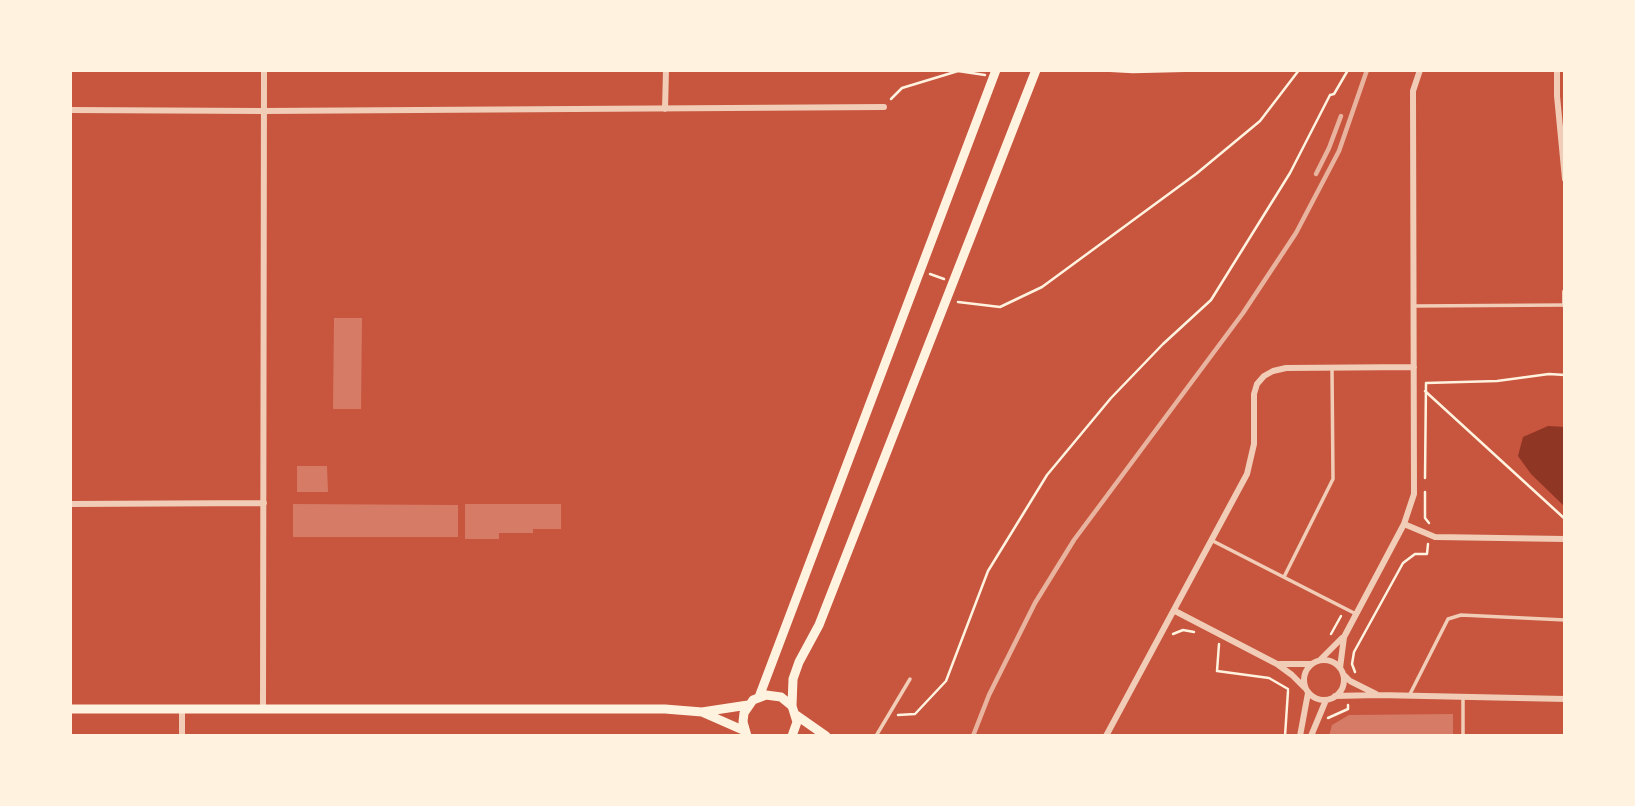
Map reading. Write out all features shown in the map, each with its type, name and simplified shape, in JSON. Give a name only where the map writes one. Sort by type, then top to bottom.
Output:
[{"type":"main road","points":[[792,736],[797,722],[793,679],[799,662],[819,625],[1035,70]]},
{"type":"main road","points":[[759,697],[995,74]]},
{"type":"main road","points":[[70,709],[665,709],[702,712],[748,705],[759,697],[774,695],[787,701],[826,736]]},
{"type":"main road","points":[[746,734],[743,722],[748,705]]},
{"type":"main road","points":[[702,712],[746,734]]},
{"type":"street","points":[[263,708],[264,70]]},
{"type":"street","points":[[666,70],[666,108]]},
{"type":"street","points":[[1277,664],[1311,664],[1344,637],[1410,509],[1415,479],[1413,91],[1420,70]]},
{"type":"street","points":[[1558,70],[1557,96],[1565,179]]},
{"type":"street","points":[[70,110],[884,107]]},
{"type":"street","points":[[1565,292],[1565,305]]},
{"type":"street","points":[[1106,736],[1247,474],[1254,444],[1254,394],[1257,384],[1273,371],[1286,368],[1414,368]]},
{"type":"street","points":[[70,504],[264,503]]},
{"type":"street","points":[[1404,524],[1435,537],[1565,539]]},
{"type":"street","points":[[1175,611],[1277,664],[1319,700],[1335,696],[1378,695],[1565,699]]},
{"type":"street","points":[[1335,696],[1342,688],[1344,637]]},
{"type":"street","points":[[1319,660],[1329,660],[1350,681],[1378,695]]},
{"type":"street","points":[[1300,736],[1306,690],[1304,675],[1311,664]]},
{"type":"street","points":[[1311,736],[1326,700]]},
{"type":"street","points":[[182,708],[182,736]]},
{"type":"lane","points":[[1413,306],[1565,305]]},
{"type":"lane","points":[[1284,577],[1333,479],[1332,369]]},
{"type":"lane","points":[[1211,540],[1356,614]]},
{"type":"lane","points":[[1409,697],[1443,625],[1455,616],[1565,620]]},
{"type":"lane","points":[[876,736],[910,679]]},
{"type":"lane","points":[[1463,697],[1463,736]]},
{"type":"path","points":[[1096,70],[1216,70]]},
{"type":"path","points":[[958,302],[1000,307],[1042,287],[1196,174],[1260,121],[1299,70]]},
{"type":"path","points":[[888,716],[915,714],[946,681],[988,571],[1047,475],[1111,398],[1163,344],[1211,300],[1290,173],[1330,95],[1334,94],[1348,70]]},
{"type":"path","points":[[884,107],[902,88],[958,71],[995,74]]},
{"type":"path","points":[[921,271],[953,282]]},
{"type":"path","points":[[1565,376],[1549,374],[1497,381],[1426,383],[1425,391],[1565,519]]},
{"type":"path","points":[[1168,641],[1172,634],[1183,631],[1197,632]]},
{"type":"path","points":[[1219,643],[1217,671],[1269,678],[1288,689]]},
{"type":"shaded area","points":[[1548,426],[1565,427],[1565,507],[1531,474],[1518,456],[1523,437]]},
{"type":"building","points":[[334,318],[362,318],[361,409],[333,409]]},
{"type":"building","points":[[297,466],[327,466],[328,492],[297,492]]},
{"type":"building","points":[[293,504],[458,505],[458,537],[293,537]]},
{"type":"building","points":[[465,504],[561,504],[561,529],[533,529],[533,533],[499,533],[499,539],[465,539]]},
{"type":"building","points":[[1453,714],[1453,736],[1329,736],[1332,725],[1349,715]]},
{"type":"railway","points":[[973,736],[989,695],[1035,603],[1074,540],[1243,313],[1296,233],[1339,151],[1367,70]]},
{"type":"railway","points":[[1316,174],[1341,116]]}]
